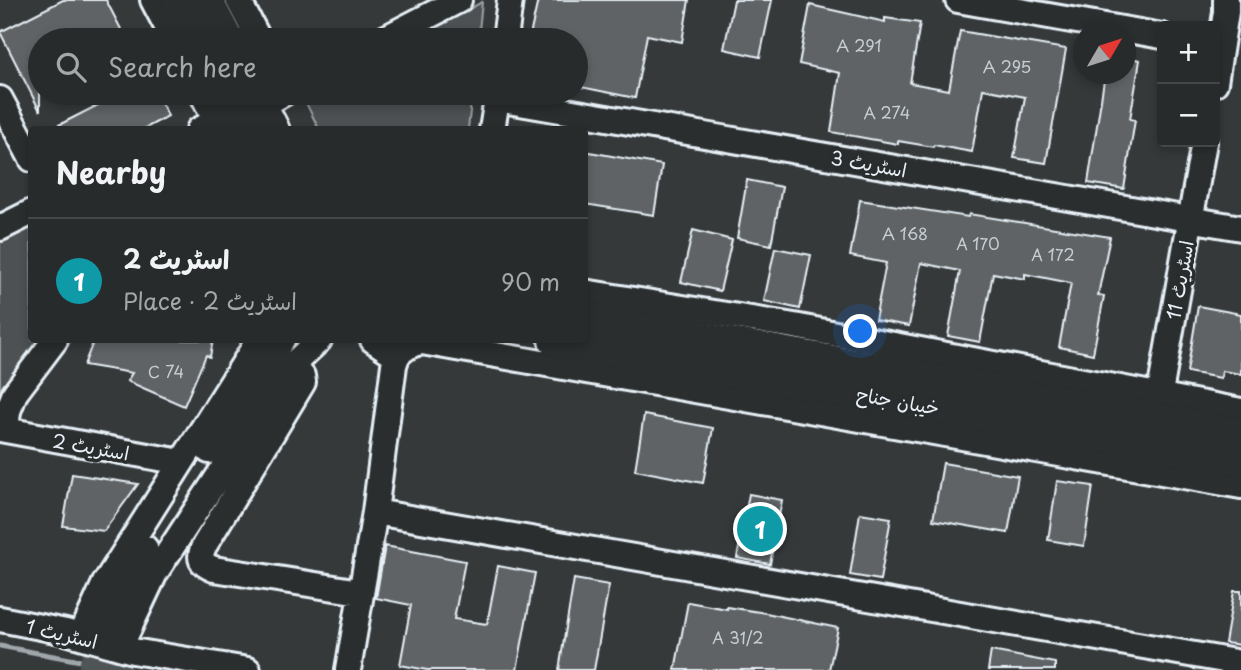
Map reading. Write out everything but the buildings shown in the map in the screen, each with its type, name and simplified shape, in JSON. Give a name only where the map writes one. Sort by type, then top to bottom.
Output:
[{"type":"main road","points":[[177,0],[192,28]]},
{"type":"main road","points":[[206,0],[221,28]]},
{"type":"main road","name":"خیبان جناح","points":[[588,319],[1157,407],[1241,434]]},
{"type":"main road","name":"خیبان جناح","points":[[572,343],[1241,460]]},
{"type":"street","points":[[153,0],[168,28]]},
{"type":"street","points":[[238,0],[253,28]]},
{"type":"street","points":[[506,28],[510,0]]},
{"type":"street","points":[[958,0],[1027,6],[1157,35]]},
{"type":"street","points":[[1220,67],[1226,48],[1226,0]]},
{"type":"street","points":[[402,28],[444,3]]},
{"type":"street","points":[[0,99],[28,152]]},
{"type":"street","points":[[493,126],[496,105]]},
{"type":"street","name":"اسٹریٹ 3","points":[[548,105],[1241,228]]},
{"type":"street","name":"اسٹریٹ 11","points":[[1157,407],[1203,147]]},
{"type":"street","points":[[0,228],[28,214]]},
{"type":"street","points":[[588,293],[807,328],[1157,407],[1241,411]]},
{"type":"street","points":[[3,430],[10,402],[53,343]]},
{"type":"street","points":[[102,636],[105,583],[257,343]]},
{"type":"street","points":[[102,636],[141,554],[280,343]]},
{"type":"street","points":[[102,636],[155,573],[290,367],[316,343]]},
{"type":"street","points":[[378,343],[397,356]]},
{"type":"street","points":[[348,670],[375,512],[394,365],[404,348],[417,343]]},
{"type":"street","points":[[428,343],[1241,486]]},
{"type":"street","points":[[290,367],[302,376],[303,382],[204,546],[200,554],[201,561],[214,569],[360,592]]},
{"type":"street","name":"اسٹریٹ 2","points":[[3,430],[181,463]]},
{"type":"street","points":[[375,512],[1241,663]]},
{"type":"street","name":"اسٹریٹ 1","points":[[0,619],[102,636],[133,651],[248,670]]},
{"type":"shaded area","points":[[482,2],[479,28],[434,28]]},
{"type":"shaded area","points":[[307,105],[471,105],[468,126],[318,126]]},
{"type":"shaded area","points":[[28,225],[28,343],[43,343],[23,360],[0,397],[0,239]]},
{"type":"waterway","points":[[0,646],[129,670]]},
{"type":"tunnel","points":[[90,670],[102,632]]},
{"type":"tunnel","points":[[114,670],[123,641]]},
{"type":"place","name":"اسٹریٹ 2","points":[[760,529]]}]
